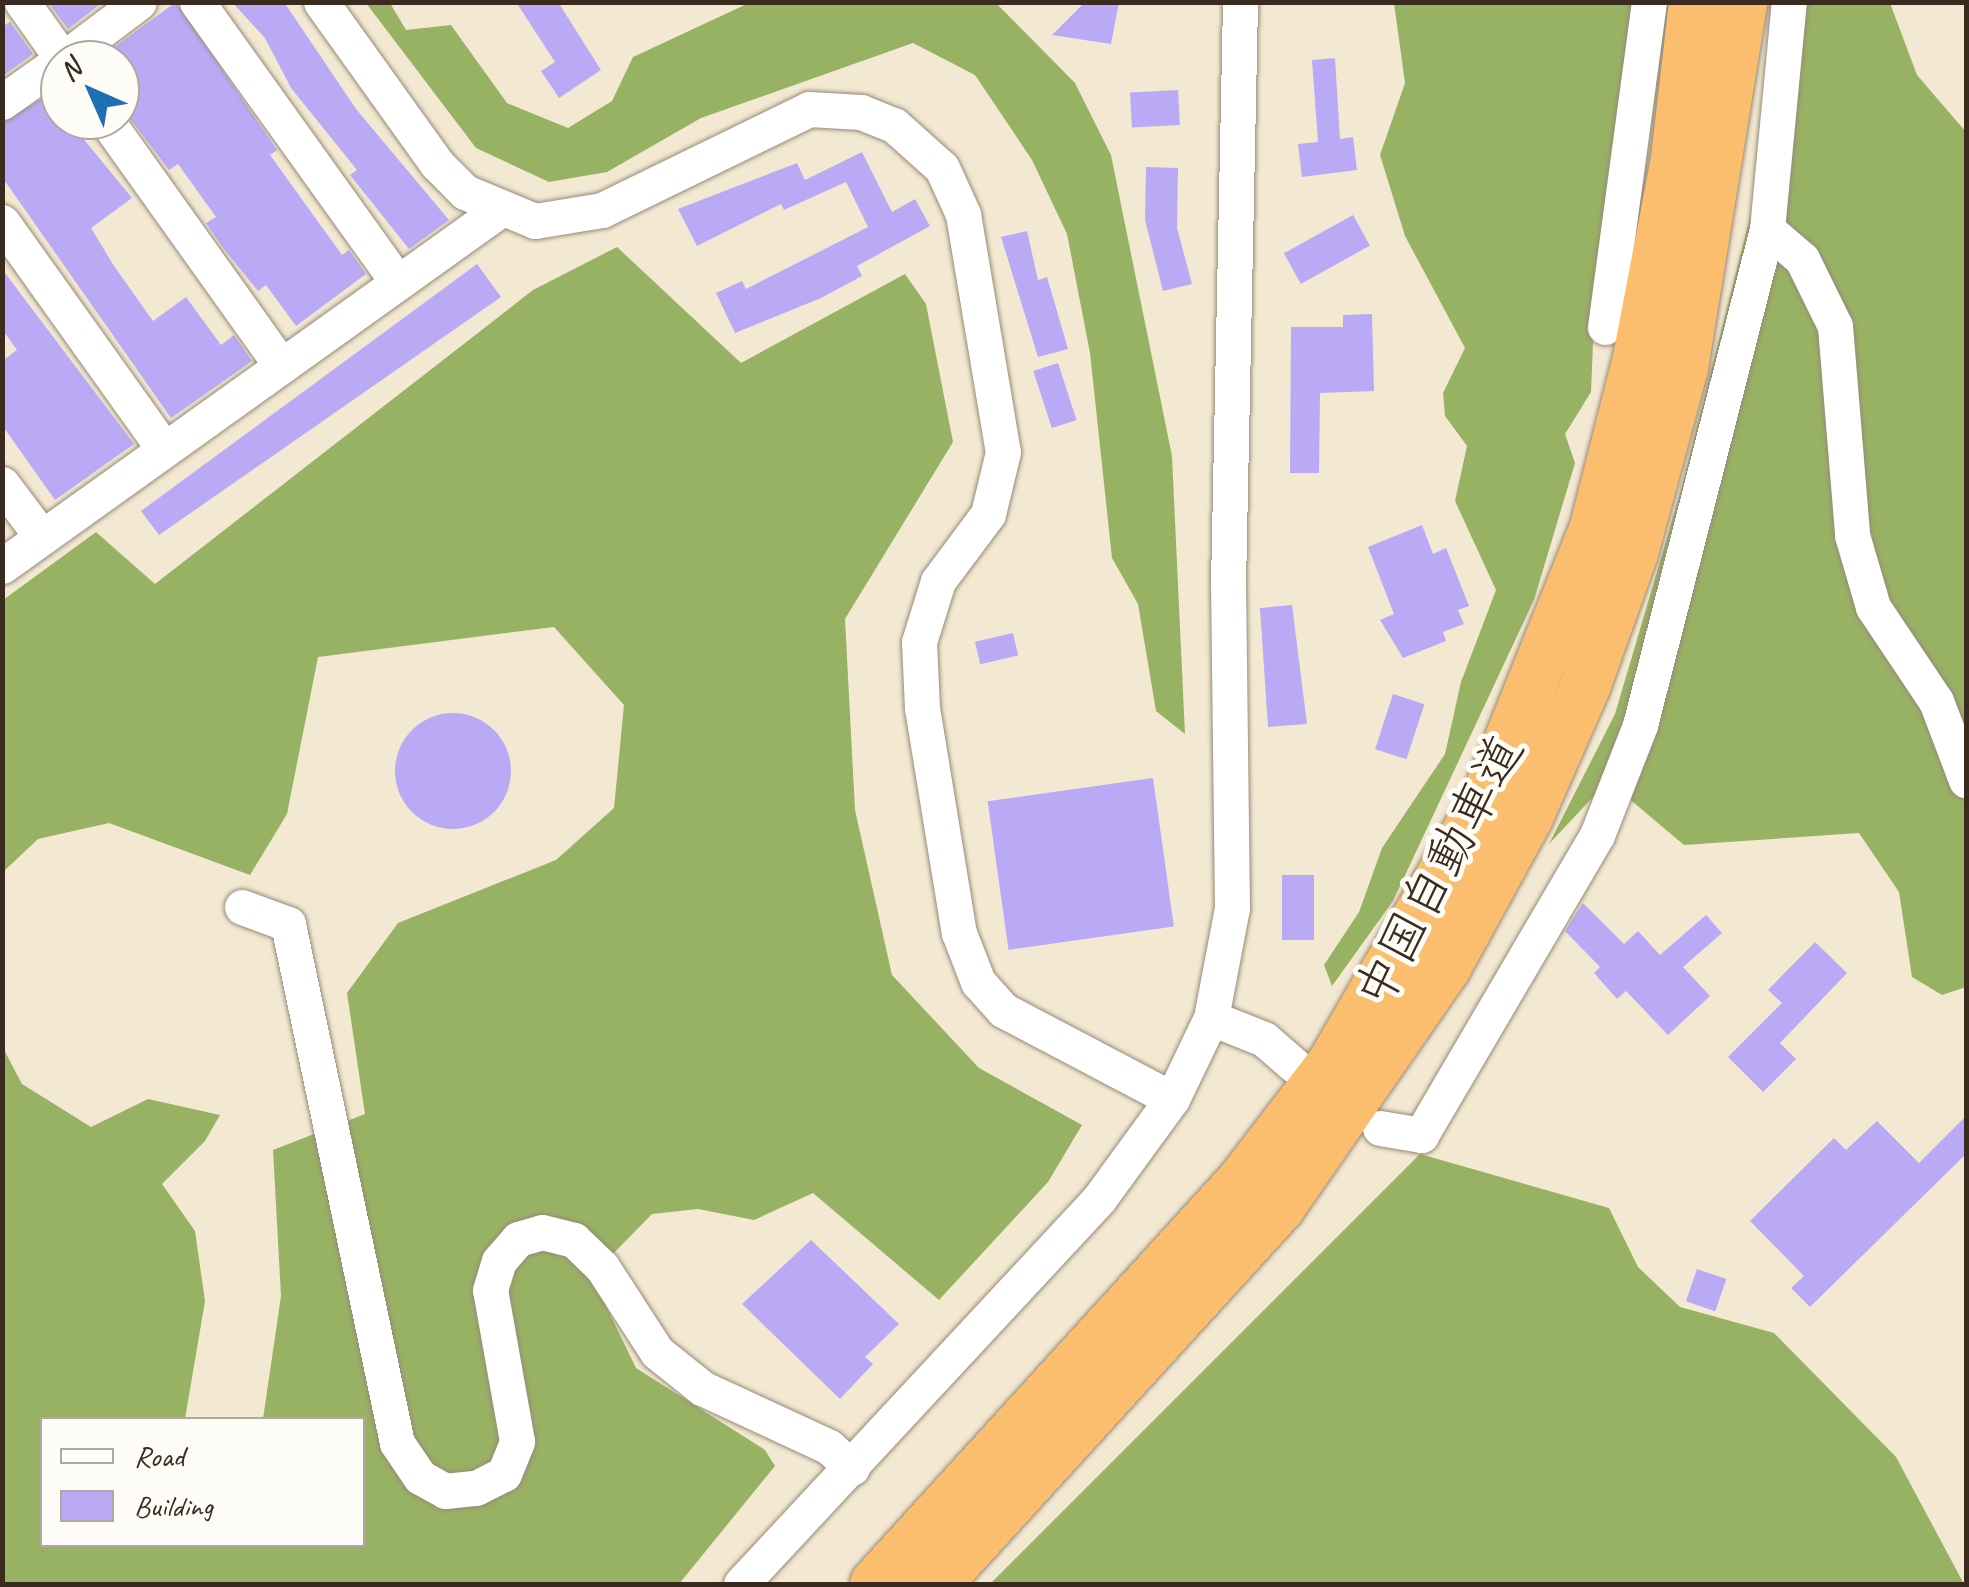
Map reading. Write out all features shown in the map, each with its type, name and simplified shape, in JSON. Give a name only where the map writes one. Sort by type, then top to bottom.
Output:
[{"type":"highway","name":"中国自動車道","points":[[875,1584],[1243,1180],[1332,1064],[1485,801],[1595,527],[1638,358],[1676,158],[1694,2]]},
{"type":"highway","name":"中国自動車道","points":[[936,1584],[1280,1207],[1446,967],[1528,817],[1627,570],[1683,368],[1742,2]]},
{"type":"street","points":[[22,2],[48,40]]},
{"type":"street","points":[[89,40],[140,2]]},
{"type":"street","points":[[197,2],[397,281]]},
{"type":"street","points":[[321,2],[436,164],[465,192],[498,210],[535,221],[586,215],[810,110],[861,112],[894,125],[942,168],[963,214],[1003,452],[988,514],[938,581],[919,642],[922,708],[958,933],[978,982],[1002,1010],[1172,1099]]},
{"type":"street","points":[[741,1584],[1099,1199],[1172,1099],[1211,1018],[1232,908],[1228,585],[1240,2]]},
{"type":"street","points":[[1606,327],[1648,2]]},
{"type":"street","points":[[1380,1128],[1421,1135],[1597,836],[1640,724],[1767,228],[1789,2]]},
{"type":"street","points":[[2,102],[40,75]]},
{"type":"street","points":[[120,140],[281,365]]},
{"type":"street","points":[[2,566],[498,210]]},
{"type":"street","points":[[2,222],[163,448]]},
{"type":"street","points":[[1767,228],[1802,259],[1835,326],[1852,535],[1873,607],[1936,701],[1966,780]]},
{"type":"street","points":[[2,484],[42,537]]},
{"type":"street","points":[[242,907],[288,924],[397,1443],[420,1477],[445,1491],[476,1488],[504,1474],[517,1441],[490,1290],[498,1261],[518,1238],[542,1232],[574,1240],[602,1267],[658,1352],[702,1388],[830,1448],[852,1468]]},
{"type":"street","points":[[1211,1018],[1264,1039],[1294,1065]]},
{"type":"green space","points":[[366,3],[390,3],[406,30],[451,25],[507,103],[568,128],[612,101],[633,57],[749,3],[996,3],[1075,83],[1111,155],[1172,456],[1185,734],[1156,711],[1138,604],[1112,558],[1090,353],[1067,234],[1032,160],[975,75],[913,43],[701,118],[607,172],[549,182],[476,148]]},
{"type":"green space","points":[[1394,3],[1665,3],[1595,295],[1591,392],[1565,434],[1575,463],[1534,600],[1393,901],[1332,986],[1324,965],[1359,912],[1382,848],[1445,754],[1461,682],[1496,590],[1455,501],[1467,446],[1445,416],[1443,393],[1465,348],[1405,236],[1380,155],[1405,83]]},
{"type":"green space","points":[[1804,3],[1890,3],[1917,75],[1966,132],[1966,987],[1942,995],[1912,977],[1899,892],[1859,833],[1684,845],[1608,781],[1549,844],[1615,714],[1682,487]]},
{"type":"green space","points":[[617,247],[741,363],[905,274],[926,304],[953,442],[845,619],[855,810],[892,975],[979,1068],[1082,1125],[1048,1182],[939,1300],[813,1193],[754,1220],[698,1209],[652,1214],[606,1261],[606,1306],[636,1368],[765,1450],[775,1466],[679,1584],[3,1584],[2,1046],[22,1084],[91,1127],[148,1099],[220,1115],[205,1141],[162,1184],[195,1231],[205,1301],[185,1417],[40,1417],[40,1547],[365,1547],[365,1417],[263,1417],[281,1296],[273,1150],[365,1114],[347,993],[398,923],[556,860],[614,808],[624,705],[554,627],[318,657],[287,814],[250,875],[109,823],[38,839],[3,872],[3,600],[96,532],[155,584],[533,290]]},
{"type":"green space","points":[[1420,1154],[1609,1208],[1638,1267],[1680,1307],[1774,1333],[1896,1457],[1964,1584],[990,1584]]},
{"type":"building","points":[[48,2],[103,2],[68,29]]},
{"type":"building","points":[[176,2],[277,150],[270,155],[342,255],[349,250],[366,274],[296,326],[266,285],[258,291],[206,223],[216,217],[178,164],[169,170],[140,132],[140,40],[124,40]]},
{"type":"building","points":[[232,2],[284,2],[356,109],[449,220],[409,249],[350,175],[357,170],[291,88],[265,38]]},
{"type":"building","points":[[516,2],[558,2],[601,70],[559,98],[541,71],[555,62]]},
{"type":"building","points":[[1085,2],[1119,2],[1111,44],[1052,35]]},
{"type":"building","points":[[10,22],[33,54],[4,75],[2,27]]},
{"type":"building","points":[[1335,58],[1340,139],[1353,137],[1357,170],[1302,177],[1298,144],[1318,142],[1312,60]]},
{"type":"building","points":[[1178,90],[1180,125],[1132,127],[1130,93]]},
{"type":"building","points":[[40,100],[40,140],[84,140],[132,198],[91,228],[153,321],[186,297],[221,345],[234,335],[252,361],[171,418],[2,177],[2,123]]},
{"type":"building","points":[[862,152],[892,212],[915,199],[930,226],[857,266],[862,276],[821,298],[735,333],[716,293],[742,281],[746,289],[868,227],[846,182],[784,210],[781,204],[697,246],[678,209],[797,163],[805,180]]},
{"type":"building","points":[[1146,167],[1178,168],[1177,228],[1192,284],[1163,291],[1145,220]]},
{"type":"building","points":[[1353,215],[1370,246],[1301,284],[1284,253]]},
{"type":"building","points":[[1027,231],[1038,280],[1047,277],[1068,349],[1038,357],[1001,237]]},
{"type":"building","points":[[477,264],[501,297],[159,535],[141,511]]},
{"type":"building","points":[[2,269],[134,444],[55,500],[2,425],[2,361],[17,350],[2,329]]},
{"type":"building","points":[[1372,314],[1374,391],[1320,393],[1319,473],[1290,473],[1291,327],[1343,327],[1343,315]]},
{"type":"building","points":[[1058,363],[1077,420],[1052,428],[1033,371]]},
{"type":"building","points":[[1422,525],[1433,554],[1446,548],[1469,606],[1458,610],[1464,624],[1443,632],[1446,641],[1403,658],[1380,620],[1394,614],[1368,547]]},
{"type":"building","points":[[1292,605],[1307,724],[1268,727],[1260,608]]},
{"type":"building","points":[[1013,633],[1018,655],[980,664],[975,642]]},
{"type":"building","points":[[1393,694],[1424,704],[1406,759],[1375,749]]},
{"type":"building","points":[[453,713],[475,717],[494,730],[507,749],[511,771],[507,793],[494,812],[475,825],[453,829],[431,825],[412,812],[399,793],[395,771],[399,749],[412,730],[431,717]]},
{"type":"building","points":[[1153,778],[1174,927],[1009,950],[988,801]]},
{"type":"building","points":[[1282,875],[1314,875],[1314,940],[1282,940]]},
{"type":"building","points":[[1583,903],[1624,944],[1638,931],[1660,955],[1706,915],[1722,933],[1683,967],[1710,996],[1668,1035],[1626,991],[1617,999],[1594,973],[1600,967],[1565,931]]},
{"type":"building","points":[[1815,942],[1847,973],[1780,1043],[1796,1059],[1763,1092],[1728,1057],[1782,1003],[1768,990]]},
{"type":"building","points":[[1966,1116],[1966,1154],[1810,1307],[1791,1288],[1804,1276],[1750,1221],[1834,1138],[1846,1150],[1877,1121],[1919,1163]]},
{"type":"building","points":[[811,1240],[899,1324],[865,1357],[873,1364],[840,1399],[742,1304]]},
{"type":"building","points":[[1697,1269],[1726,1279],[1715,1311],[1686,1301]]}]
